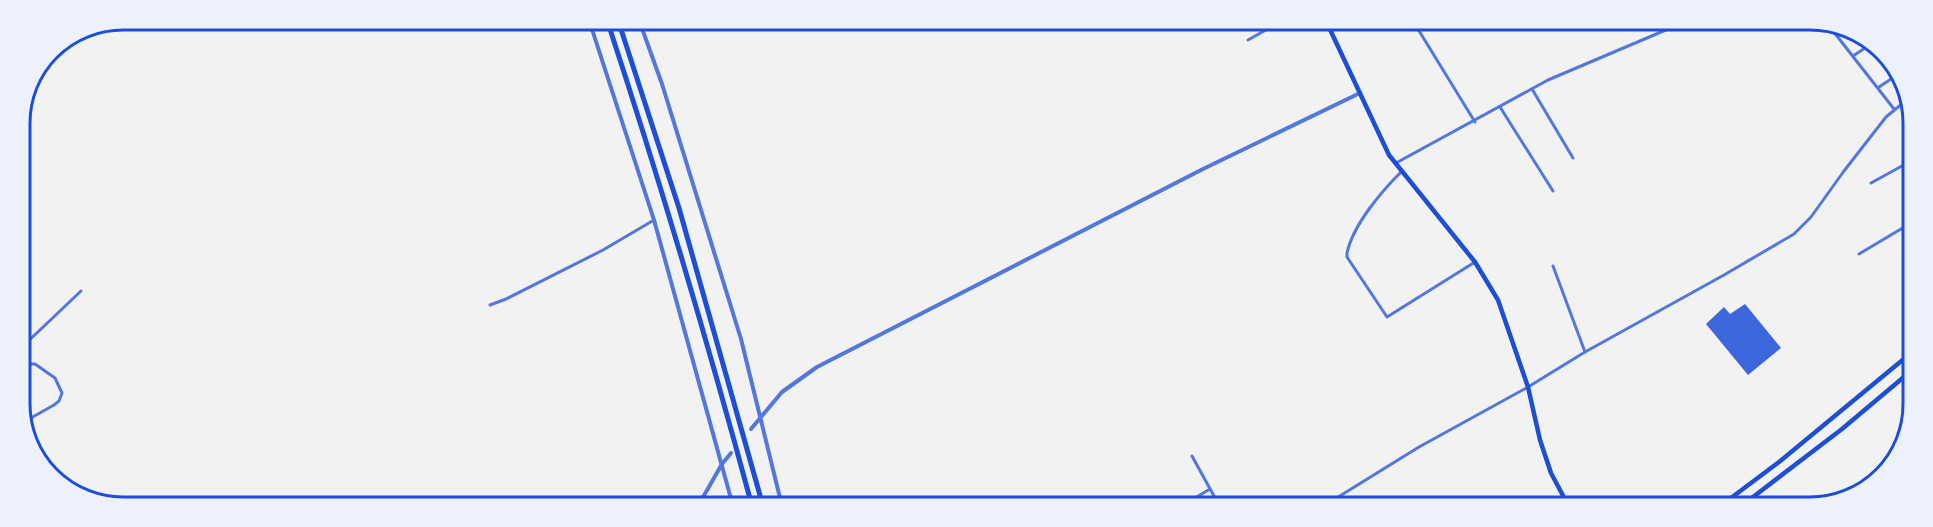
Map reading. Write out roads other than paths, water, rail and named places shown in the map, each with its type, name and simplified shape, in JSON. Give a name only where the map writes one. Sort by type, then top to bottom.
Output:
[{"type":"highway","points":[[610,30],[676,234],[750,497]]},
{"type":"highway","points":[[621,30],[679,208],[760,497]]},
{"type":"main road","points":[[1330,30],[1395,164],[1475,262],[1504,314],[1528,387],[1540,440],[1551,473],[1563,497]]},
{"type":"main road","points":[[1732,497],[1793,451],[1903,360]]},
{"type":"main road","points":[[1753,497],[1842,429],[1903,378]]},
{"type":"street","points":[[592,30],[654,220],[731,497]]},
{"type":"street","points":[[643,30],[662,84],[741,339],[780,497]]},
{"type":"street","points":[[1248,40],[1266,30]]},
{"type":"street","points":[[1419,30],[1475,122]]},
{"type":"street","points":[[1395,164],[1532,89],[1604,55],[1665,30]]},
{"type":"street","points":[[1835,34],[1894,108]]},
{"type":"street","points":[[1852,56],[1865,48]]},
{"type":"street","points":[[1879,87],[1891,79]]},
{"type":"street","points":[[1532,89],[1573,158]]},
{"type":"street","points":[[751,429],[782,392],[817,367],[1203,169],[1361,92]]},
{"type":"street","points":[[1338,497],[1419,447],[1794,234],[1811,217],[1844,171],[1894,108],[1901,104]]},
{"type":"street","points":[[1500,107],[1553,191]]},
{"type":"street","points":[[1870,183],[1903,164]]},
{"type":"street","points":[[1401,172],[1384,190],[1361,223],[1347,253],[1347,257],[1387,317],[1475,262]]},
{"type":"street","points":[[490,305],[603,250],[654,220]]},
{"type":"street","points":[[1859,254],[1903,228]]},
{"type":"street","points":[[1553,266],[1585,352]]},
{"type":"street","points":[[30,339],[81,291]]},
{"type":"street","points":[[30,364],[35,364],[55,378],[62,393],[59,401],[32,418]]},
{"type":"street","points":[[703,497],[731,453]]},
{"type":"street","points":[[1192,456],[1214,497]]},
{"type":"street","points":[[1197,497],[1210,489]]}]
